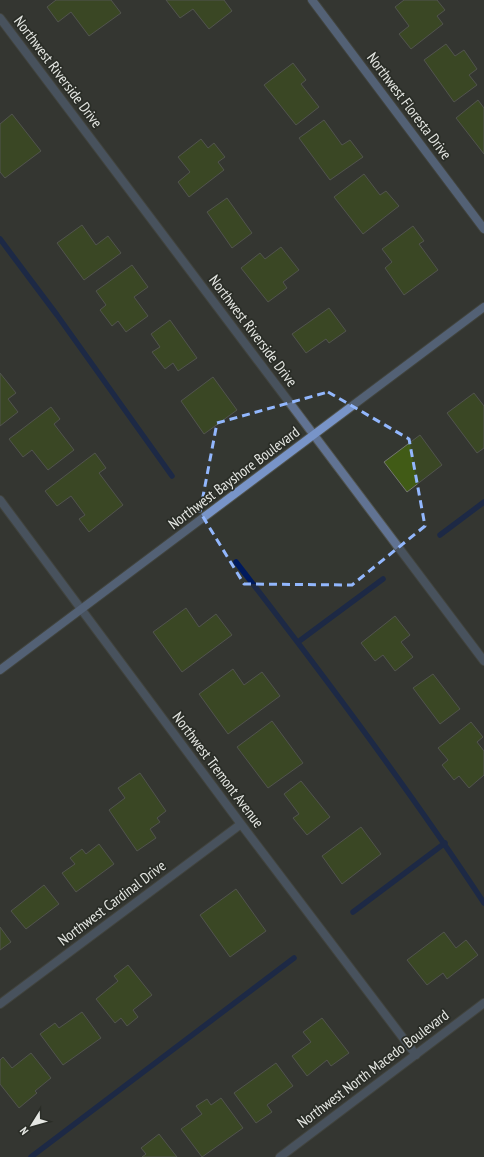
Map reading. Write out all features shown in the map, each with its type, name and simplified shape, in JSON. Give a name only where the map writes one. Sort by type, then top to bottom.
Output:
[{"type":"main road","name":"Northwest Floresta Drive","points":[[312,0],[484,229]]},
{"type":"main road","name":"Northwest Bayshore Boulevard","points":[[0,670],[484,307]]},
{"type":"street","name":"Northwest Riverside Drive","points":[[0,18],[484,661]]},
{"type":"street","name":"Northwest Tremont Avenue","points":[[0,500],[241,824],[416,1055]]},
{"type":"street","name":"Northwest Cardinal Drive","points":[[0,1004],[241,824]]},
{"type":"street","name":"Northwest North Macedo Boulevard","points":[[280,1157],[484,1003]]},
{"type":"highlighted area","points":[[328,392],[409,439],[425,526],[352,585],[244,584],[200,512],[217,423]]},
{"type":"building","points":[[56,0],[111,0],[121,13],[89,36],[71,12],[58,22],[47,7]]},
{"type":"building","points":[[166,0],[224,0],[232,11],[209,29],[193,9],[180,18]]},
{"type":"building","points":[[404,0],[437,0],[445,10],[437,16],[443,24],[411,49],[399,34],[409,26],[395,7]]},
{"type":"building","points":[[446,44],[455,56],[464,50],[477,69],[469,75],[477,85],[454,102],[424,60]]},
{"type":"building","points":[[293,63],[306,80],[301,84],[319,107],[296,125],[264,85]]},
{"type":"building","points":[[478,100],[484,108],[484,154],[456,118]]},
{"type":"building","points":[[12,114],[41,151],[5,178],[0,172],[0,124]]},
{"type":"building","points":[[324,120],[342,145],[350,140],[363,157],[330,180],[299,138]]},
{"type":"building","points":[[201,139],[208,148],[214,143],[225,157],[218,162],[224,170],[189,197],[178,182],[190,172],[178,157]]},
{"type":"building","points":[[364,174],[380,195],[386,191],[399,206],[363,234],[334,197]]},
{"type":"building","points":[[227,198],[252,233],[232,248],[207,212]]},
{"type":"building","points":[[82,225],[96,245],[108,236],[121,253],[84,280],[57,243]]},
{"type":"building","points":[[413,226],[424,241],[419,244],[438,270],[404,295],[385,268],[392,262],[382,249]]},
{"type":"building","points":[[281,247],[299,270],[283,282],[287,288],[268,302],[241,268],[260,253],[265,259]]},
{"type":"building","points":[[132,265],[148,287],[134,297],[148,316],[126,332],[118,321],[112,326],[100,310],[106,305],[96,291]]},
{"type":"building","points":[[329,308],[346,331],[329,343],[326,339],[306,353],[292,334]]},
{"type":"building","points":[[170,320],[197,358],[178,371],[173,363],[165,369],[152,352],[160,347],[151,334]]},
{"type":"building","points":[[0,373],[16,393],[8,399],[18,412],[0,426]]},
{"type":"building","points":[[213,377],[237,410],[204,434],[181,401]]},
{"type":"building","points":[[474,393],[484,406],[484,448],[477,453],[447,413]]},
{"type":"building","points":[[51,407],[60,419],[54,424],[74,450],[48,470],[32,450],[23,457],[9,439]]},
{"type":"building","points":[[420,435],[442,465],[407,492],[384,462]]},
{"type":"building","points":[[95,453],[106,468],[99,473],[123,505],[89,532],[79,519],[85,515],[71,496],[57,506],[45,491]]},
{"type":"building","points":[[186,608],[199,627],[216,614],[232,635],[182,672],[153,632]]},
{"type":"building","points":[[395,616],[410,635],[401,642],[413,657],[395,671],[383,655],[375,661],[361,643]]},
{"type":"building","points":[[233,669],[244,685],[262,672],[280,696],[228,734],[199,694]]},
{"type":"building","points":[[433,674],[460,709],[440,724],[413,688]]},
{"type":"building","points":[[272,721],[303,763],[268,788],[237,747]]},
{"type":"building","points":[[471,722],[483,737],[477,742],[484,751],[484,775],[469,788],[459,776],[454,780],[442,765],[448,760],[438,748]]},
{"type":"building","points":[[140,773],[166,811],[157,818],[160,822],[150,829],[156,838],[137,851],[109,810],[125,798],[118,788]]},
{"type":"building","points":[[301,781],[330,817],[307,835],[293,818],[299,814],[284,794]]},
{"type":"building","points":[[361,827],[381,854],[342,884],[322,856]]},
{"type":"building","points":[[99,844],[114,864],[76,892],[62,873],[75,864],[70,858],[82,849],[86,854]]},
{"type":"building","points":[[44,885],[59,904],[26,929],[11,911]]},
{"type":"building","points":[[236,889],[266,931],[230,957],[200,915]]},
{"type":"building","points":[[0,927],[11,942],[0,950]]},
{"type":"building","points":[[444,932],[456,948],[466,940],[478,955],[447,979],[443,973],[427,985],[407,960]]},
{"type":"building","points":[[128,965],[152,995],[133,1010],[138,1017],[127,1026],[121,1018],[115,1023],[96,999],[118,981],[114,976]]},
{"type":"building","points":[[82,1012],[101,1038],[63,1065],[40,1034],[55,1023],[59,1028]]},
{"type":"building","points":[[322,1018],[349,1053],[331,1066],[327,1060],[307,1076],[292,1056],[311,1042],[303,1032]]},
{"type":"building","points":[[31,1053],[51,1078],[35,1091],[37,1093],[19,1108],[0,1084],[0,1060],[3,1057],[12,1068]]},
{"type":"building","points":[[276,1063],[293,1086],[267,1105],[272,1112],[256,1123],[234,1093]]},
{"type":"building","points":[[221,1098],[243,1128],[202,1157],[181,1129],[202,1114],[196,1106],[207,1099],[211,1105]]},
{"type":"building","points":[[159,1134],[177,1157],[142,1157],[146,1154],[141,1148]]},
{"type":"waterway","points":[[0,239],[57,315],[172,476]]},
{"type":"waterway","points":[[440,535],[484,502]]},
{"type":"waterway","points":[[236,562],[363,730],[425,816],[484,903]]},
{"type":"waterway","points":[[298,642],[383,579]]},
{"type":"waterway","points":[[353,912],[445,843]]},
{"type":"waterway","points":[[31,1157],[294,958]]}]
